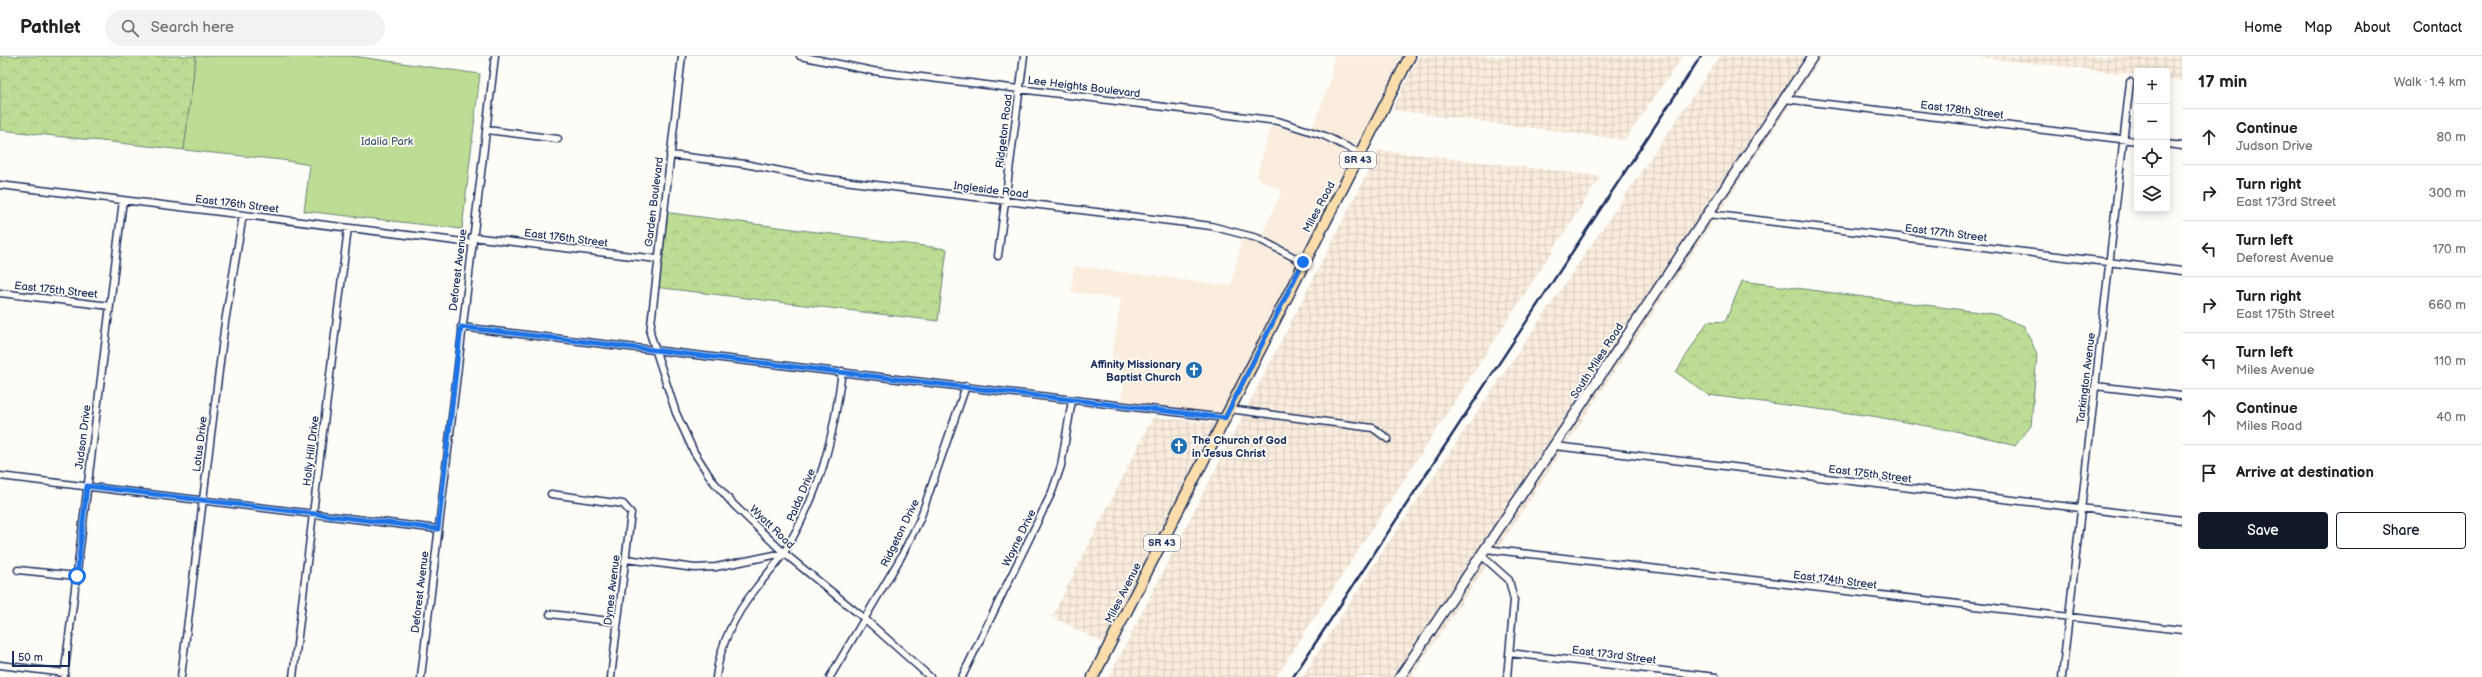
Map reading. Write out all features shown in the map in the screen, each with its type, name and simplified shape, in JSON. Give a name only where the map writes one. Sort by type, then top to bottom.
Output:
[{"type":"main road","name":"Miles Road","points":[[1282,305],[1410,56]]},
{"type":"main road","name":"Miles Avenue","points":[[1093,677],[1282,305]]},
{"type":"street","name":"Deforest Avenue","points":[[420,677],[461,327],[487,130],[495,56]]},
{"type":"street","name":"Garden Boulevard","points":[[656,350],[650,333],[657,259],[682,56]]},
{"type":"street","name":"Lee Heights Boulevard","points":[[800,56],[873,71],[1278,121],[1325,136],[1360,154]]},
{"type":"street","name":"Ridgeton Road","points":[[998,256],[1024,56]]},
{"type":"street","name":"South Miles Road","points":[[1400,677],[1813,56]]},
{"type":"street","name":"Tarkington Avenue","points":[[2062,677],[2130,82]]},
{"type":"street","name":"East 178th Street","points":[[1785,98],[2134,141]]},
{"type":"street","points":[[487,130],[558,139]]},
{"type":"street","points":[[2170,144],[2182,146]]},
{"type":"street","name":"Ingleside Road","points":[[670,155],[745,164],[812,177],[1005,202],[1211,226],[1257,238],[1303,262]]},
{"type":"street","name":"East 176th Street","points":[[0,185],[348,228],[657,259]]},
{"type":"street","name":"Judson Drive","points":[[64,675],[123,200]]},
{"type":"street","name":"East 177th Street","points":[[1708,214],[2182,271]]},
{"type":"street","name":"Lotus Drive","points":[[182,677],[225,322],[243,215]]},
{"type":"street","name":"Holly Hill Drive","points":[[293,677],[348,228]]},
{"type":"street","name":"East 175th Street","points":[[0,294],[110,306]]},
{"type":"street","points":[[461,327],[842,371],[1072,400],[1332,423],[1373,428],[1388,439]]},
{"type":"street","name":"Wyatt Road","points":[[656,350],[676,413],[694,452],[712,480],[784,553],[864,619],[930,677]]},
{"type":"street","name":"Palda Drive","points":[[716,677],[727,636],[756,589],[784,553],[815,492],[828,457],[835,426],[842,371]]},
{"type":"street","name":"Ridgeton Drive","points":[[830,677],[920,519],[966,386]]},
{"type":"street","points":[[2095,386],[2182,396]]},
{"type":"street","name":"Wayne Drive","points":[[962,677],[1052,492],[1061,466],[1072,400]]},
{"type":"street","name":"East 175th Street","points":[[1555,446],[2182,520]]},
{"type":"street","points":[[0,476],[438,529]]},
{"type":"street","name":"Dynes Avenue","points":[[551,494],[623,504],[631,513],[611,677]]},
{"type":"street","points":[[1483,552],[1509,580],[1514,600],[1507,677]]},
{"type":"street","name":"East 174th Street","points":[[1483,552],[2182,630]]},
{"type":"street","points":[[626,559],[695,568],[716,567],[784,553]]},
{"type":"street","points":[[18,570],[77,576]]},
{"type":"street","points":[[550,614],[618,622]]},
{"type":"street","name":"East 173rd Street","points":[[1509,653],[1716,677]]},
{"type":"street","points":[[0,665],[64,675]]},
{"type":"shaded area","points":[[1334,56],[1410,56],[1225,418],[1121,406],[1125,372],[1110,369],[1121,299],[1071,292],[1074,266],[1231,286],[1244,229],[1263,233],[1282,191],[1256,177],[1271,127],[1313,126],[1330,82]]},
{"type":"shaded area","points":[[1419,56],[1683,56],[1625,140],[1392,110]]},
{"type":"shaded area","points":[[1720,56],[1822,56],[1493,556],[1411,677],[1302,677],[1384,549]]},
{"type":"shaded area","points":[[1970,56],[2182,56],[2182,80],[2170,79],[2170,68],[2134,68],[2134,75]]},
{"type":"shaded area","points":[[1379,150],[1601,176],[1276,677],[1109,677]]},
{"type":"shaded area","points":[[1153,417],[1216,423],[1106,644],[1052,617]]},
{"type":"green space","points":[[0,56],[196,56],[184,150],[0,130]]},
{"type":"green space","name":"Idalia Park","points":[[196,56],[352,56],[480,74],[462,229],[304,211],[310,165],[282,160],[184,150]]},
{"type":"green space","points":[[663,212],[947,249],[938,321],[654,287]]},
{"type":"green space","points":[[1742,281],[1994,314],[2024,326],[2037,354],[2031,426],[2015,446],[1976,435],[1872,416],[1708,395],[1676,372],[1708,321],[1725,322]]},
{"type":"railway","points":[[1293,677],[1701,56]]},
{"type":"place","name":"Affinity Missionary Baptist Church","points":[[1194,370]]},
{"type":"place","name":"The Church of God in Jesus Christ","points":[[1179,446]]},
{"type":"route","points":[[77,576],[87,486],[438,529],[461,327],[842,371],[1225,418],[1303,262]]}]
